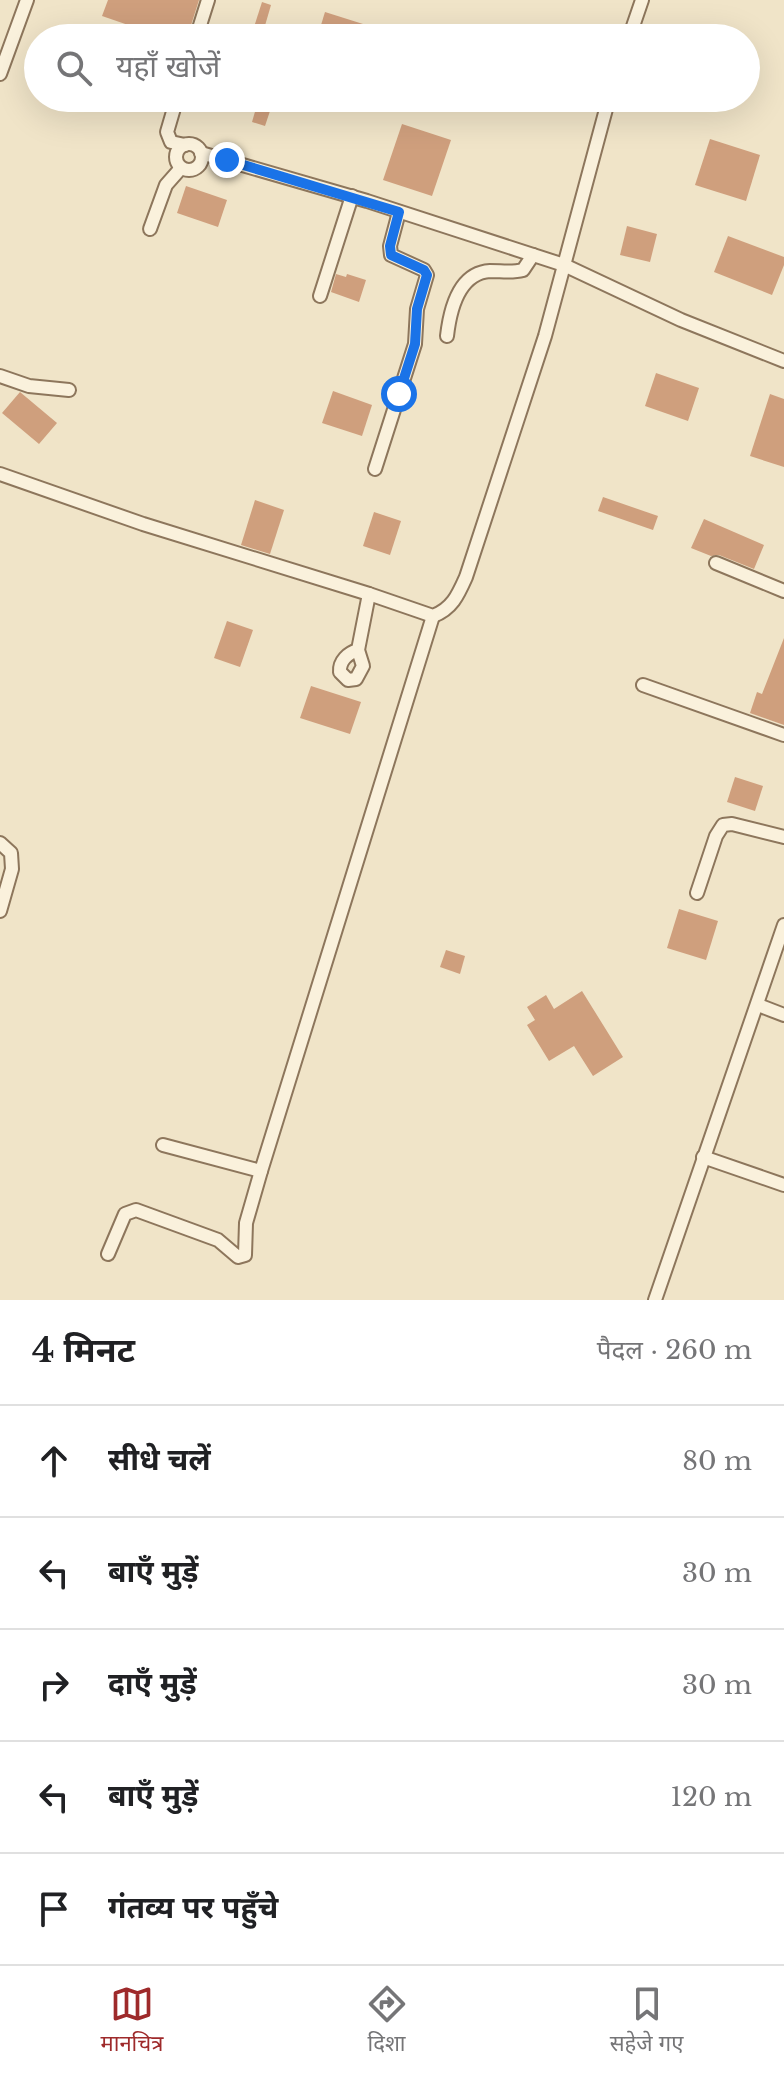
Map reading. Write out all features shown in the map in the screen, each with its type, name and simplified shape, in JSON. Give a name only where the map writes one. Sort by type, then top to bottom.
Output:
[{"type":"street","points":[[0,74],[27,0]]},
{"type":"street","points":[[200,24],[208,0]]},
{"type":"street","points":[[634,24],[642,0]]},
{"type":"street","points":[[173,112],[167,132],[171,142],[194,146],[201,153],[352,196],[564,265],[681,320],[784,361]]},
{"type":"street","points":[[0,474],[143,524],[433,616],[444,612],[452,604],[466,577],[545,336],[605,112]]},
{"type":"street","points":[[185,145],[176,155],[181,168],[196,168],[201,161],[201,153]]},
{"type":"street","points":[[150,229],[166,185],[181,168]]},
{"type":"street","points":[[320,296],[352,196]]},
{"type":"street","points":[[375,469],[415,344],[417,309],[427,275],[424,270],[391,255],[390,246],[399,212]]},
{"type":"street","points":[[447,336],[451,307],[464,284],[483,272],[523,270],[533,255]]},
{"type":"street","points":[[0,376],[29,386],[69,390]]},
{"type":"street","points":[[716,563],[784,591]]},
{"type":"street","points":[[358,650],[369,594]]},
{"type":"street","points":[[108,1254],[125,1214],[136,1210],[218,1240],[231,1253],[243,1256],[246,1251],[246,1223],[261,1171],[433,616]]},
{"type":"street","points":[[643,685],[784,735]]},
{"type":"street","points":[[697,893],[716,836],[723,825],[732,824],[784,837]]},
{"type":"street","points":[[0,843],[11,853],[12,869],[0,911]]},
{"type":"street","points":[[655,1300],[784,928]]},
{"type":"street","points":[[758,1005],[784,1015]]},
{"type":"street","points":[[163,1145],[261,1171]]},
{"type":"street","points":[[703,1157],[784,1185]]},
{"type":"building","points":[[108,0],[199,0],[191,24],[125,24],[102,16]]},
{"type":"building","points":[[262,2],[271,5],[265,24],[255,24]]},
{"type":"building","points":[[325,12],[363,24],[321,24]]},
{"type":"building","points":[[255,112],[270,112],[265,126],[252,122]]},
{"type":"building","points":[[402,124],[451,140],[432,196],[383,180]]},
{"type":"building","points":[[710,139],[760,155],[746,201],[695,185]]},
{"type":"building","points":[[186,186],[227,200],[218,227],[177,213]]},
{"type":"building","points":[[627,226],[657,234],[650,262],[620,255]]},
{"type":"building","points":[[728,236],[784,257],[784,265],[772,295],[714,272]]},
{"type":"building","points":[[336,274],[366,280],[359,302],[331,292]]},
{"type":"building","points":[[656,373],[699,388],[688,421],[645,406]]},
{"type":"building","points":[[333,391],[372,405],[362,436],[322,423]]},
{"type":"building","points":[[20,392],[57,423],[39,444],[2,413]]},
{"type":"building","points":[[770,394],[784,399],[784,467],[750,456]]},
{"type":"building","points":[[603,497],[658,516],[653,530],[598,511]]},
{"type":"building","points":[[255,500],[284,510],[270,554],[241,545]]},
{"type":"building","points":[[374,512],[401,521],[390,555],[363,546]]},
{"type":"building","points":[[704,519],[764,545],[754,569],[691,548]]},
{"type":"building","points":[[227,621],[253,630],[240,667],[214,658]]},
{"type":"building","points":[[784,638],[784,725],[750,713],[757,692],[762,694]]},
{"type":"building","points":[[311,686],[361,702],[350,734],[300,718]]},
{"type":"building","points":[[735,777],[763,786],[755,811],[727,802]]},
{"type":"building","points":[[679,909],[718,921],[706,960],[667,948]]},
{"type":"building","points":[[446,950],[465,956],[460,974],[440,967]]},
{"type":"building","points":[[582,991],[623,1057],[593,1076],[574,1046],[549,1061],[527,1025],[535,1020],[527,1007],[546,995],[554,1009]]},
{"type":"route","points":[[227,160],[399,212],[390,246],[391,255],[424,270],[427,275],[415,317],[415,344],[399,394]]}]
